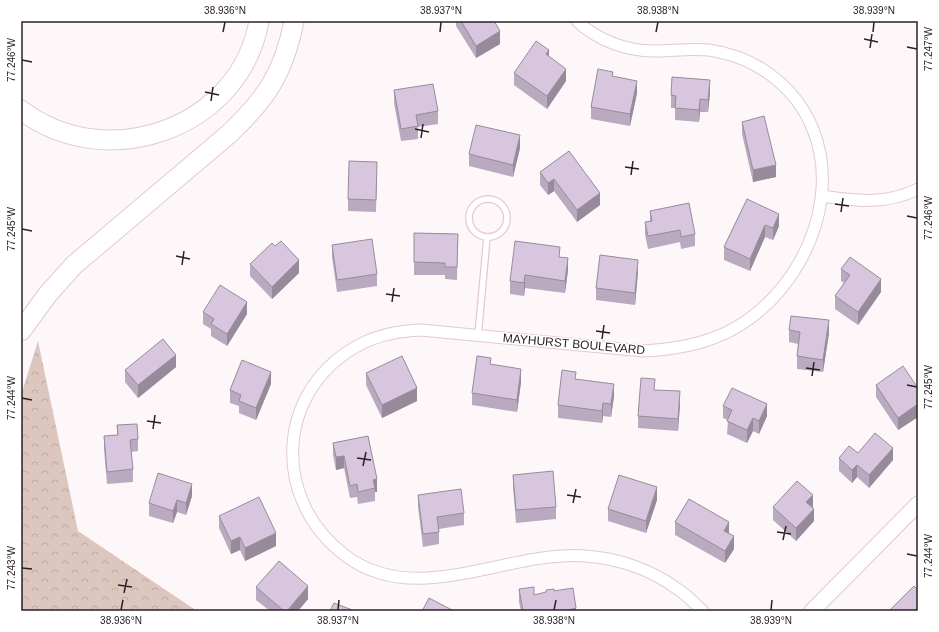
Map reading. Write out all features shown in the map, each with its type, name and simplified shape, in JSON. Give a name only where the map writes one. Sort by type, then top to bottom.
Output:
[{"type":"highway","points":[[21,110],[44,125],[64,134],[84,138],[109,140],[128,139],[164,131],[202,111],[226,88],[246,59],[253,43],[259,21]]},
{"type":"highway","points":[[21,330],[48,294],[74,265],[229,134],[252,111],[270,88],[277,75],[285,57],[294,21]]},
{"type":"main road","points":[[812,611],[918,504]]},
{"type":"street","name":"MAYHURST BOULEVARD","points":[[577,21],[598,37],[628,48],[653,51],[694,49],[710,50],[731,55],[750,63],[767,73],[784,86],[798,103],[813,131],[820,154],[823,175],[822,196],[815,228],[807,249],[796,269],[767,305],[729,331],[715,338],[667,350],[643,351],[421,330],[402,331],[382,335],[364,342],[347,352],[331,365],[318,379],[307,396],[299,414],[293,436],[292,456],[294,476],[299,494],[307,513],[318,530],[331,544],[347,557],[358,564],[384,574],[405,578],[427,579],[528,560],[557,556],[584,556],[607,559],[632,565],[655,575],[677,588],[702,611]]},
{"type":"street","points":[[822,196],[859,201],[878,201],[897,198],[918,189]]},
{"type":"lane","points":[[488,198],[496,200],[502,205],[506,211],[507,218],[505,226],[501,232],[495,236],[487,237],[480,236],[474,232],[468,217],[474,204],[480,200],[488,198]]},
{"type":"lane","points":[[478,336],[487,237]]},
{"type":"green space","points":[[38,341],[78,531],[197,611],[21,611],[21,395]]},
{"type":"building","points":[[461,21],[494,21],[500,31],[476,46]]},
{"type":"building","points":[[536,41],[549,50],[546,54],[566,69],[547,96],[514,73]]},
{"type":"building","points":[[598,69],[613,72],[612,76],[637,81],[630,114],[591,107]]},
{"type":"building","points":[[672,77],[710,80],[708,100],[700,99],[699,110],[675,108],[676,96],[671,95]]},
{"type":"building","points":[[433,84],[438,111],[416,115],[418,126],[401,129],[394,90]]},
{"type":"building","points":[[764,116],[776,165],[753,170],[742,122]]},
{"type":"building","points":[[476,125],[520,135],[513,165],[469,154]]},
{"type":"building","points":[[569,151],[600,193],[577,210],[554,179],[548,183],[540,172]]},
{"type":"building","points":[[349,161],[377,162],[376,200],[348,199]]},
{"type":"building","points":[[747,199],[779,214],[773,228],[765,225],[750,259],[724,247]]},
{"type":"building","points":[[689,203],[695,234],[681,237],[680,230],[648,236],[645,222],[652,221],[650,211]]},
{"type":"building","points":[[414,233],[458,234],[457,267],[445,267],[445,263],[414,262]]},
{"type":"building","points":[[372,239],[377,274],[337,280],[332,245]]},
{"type":"building","points":[[281,241],[299,260],[272,287],[250,264],[272,243],[275,246]]},
{"type":"building","points":[[515,241],[560,247],[559,257],[568,258],[565,281],[525,275],[524,283],[510,281]]},
{"type":"building","points":[[600,255],[638,260],[635,293],[596,288]]},
{"type":"building","points":[[850,257],[881,279],[858,312],[835,296],[850,275],[841,269]]},
{"type":"building","points":[[220,285],[247,302],[227,334],[211,324],[214,319],[203,312]]},
{"type":"building","points":[[791,316],[829,320],[823,360],[797,356],[800,332],[789,330]]},
{"type":"building","points":[[163,339],[176,355],[138,385],[125,370]]},
{"type":"building","points":[[402,356],[417,388],[382,405],[366,373]]},
{"type":"building","points":[[477,356],[491,358],[490,364],[521,369],[517,400],[472,393]]},
{"type":"building","points":[[242,360],[271,372],[256,408],[239,401],[241,395],[230,390]]},
{"type":"building","points":[[903,366],[918,388],[918,404],[898,418],[876,385]]},
{"type":"building","points":[[562,370],[576,372],[575,379],[614,384],[611,404],[603,403],[602,411],[558,405]]},
{"type":"building","points":[[641,378],[655,379],[654,390],[680,391],[678,419],[638,416]]},
{"type":"building","points":[[732,388],[767,404],[759,421],[753,418],[747,430],[727,421],[732,410],[723,406]]},
{"type":"building","points":[[137,424],[138,439],[130,440],[133,469],[107,472],[104,436],[118,435],[117,425]]},
{"type":"building","points":[[875,433],[893,448],[869,475],[857,465],[852,470],[839,458],[849,446],[858,453]]},
{"type":"building","points":[[368,436],[377,479],[373,480],[375,488],[358,492],[357,484],[350,486],[344,456],[336,457],[333,443]]},
{"type":"building","points":[[553,471],[556,507],[516,510],[513,475]]},
{"type":"building","points":[[158,473],[192,484],[186,503],[177,500],[173,511],[149,503]]},
{"type":"building","points":[[619,475],[657,487],[646,521],[608,509]]},
{"type":"building","points":[[797,481],[813,495],[806,502],[814,509],[796,528],[773,507]]},
{"type":"building","points":[[461,489],[464,513],[437,517],[439,532],[423,534],[418,495]]},
{"type":"building","points":[[259,497],[276,533],[245,548],[240,537],[231,541],[219,516]]},
{"type":"building","points":[[689,499],[729,522],[724,531],[734,536],[725,551],[675,522]]},
{"type":"building","points":[[279,561],[308,586],[287,611],[284,611],[256,587]]},
{"type":"building","points":[[914,586],[918,590],[918,607],[914,611],[889,611]]},
{"type":"building","points":[[534,587],[534,595],[546,592],[546,590],[554,589],[554,591],[573,588],[576,608],[568,611],[523,611],[519,589]]},
{"type":"building","points":[[429,598],[454,611],[422,611]]},
{"type":"building","points":[[334,603],[355,611],[330,611]]}]
